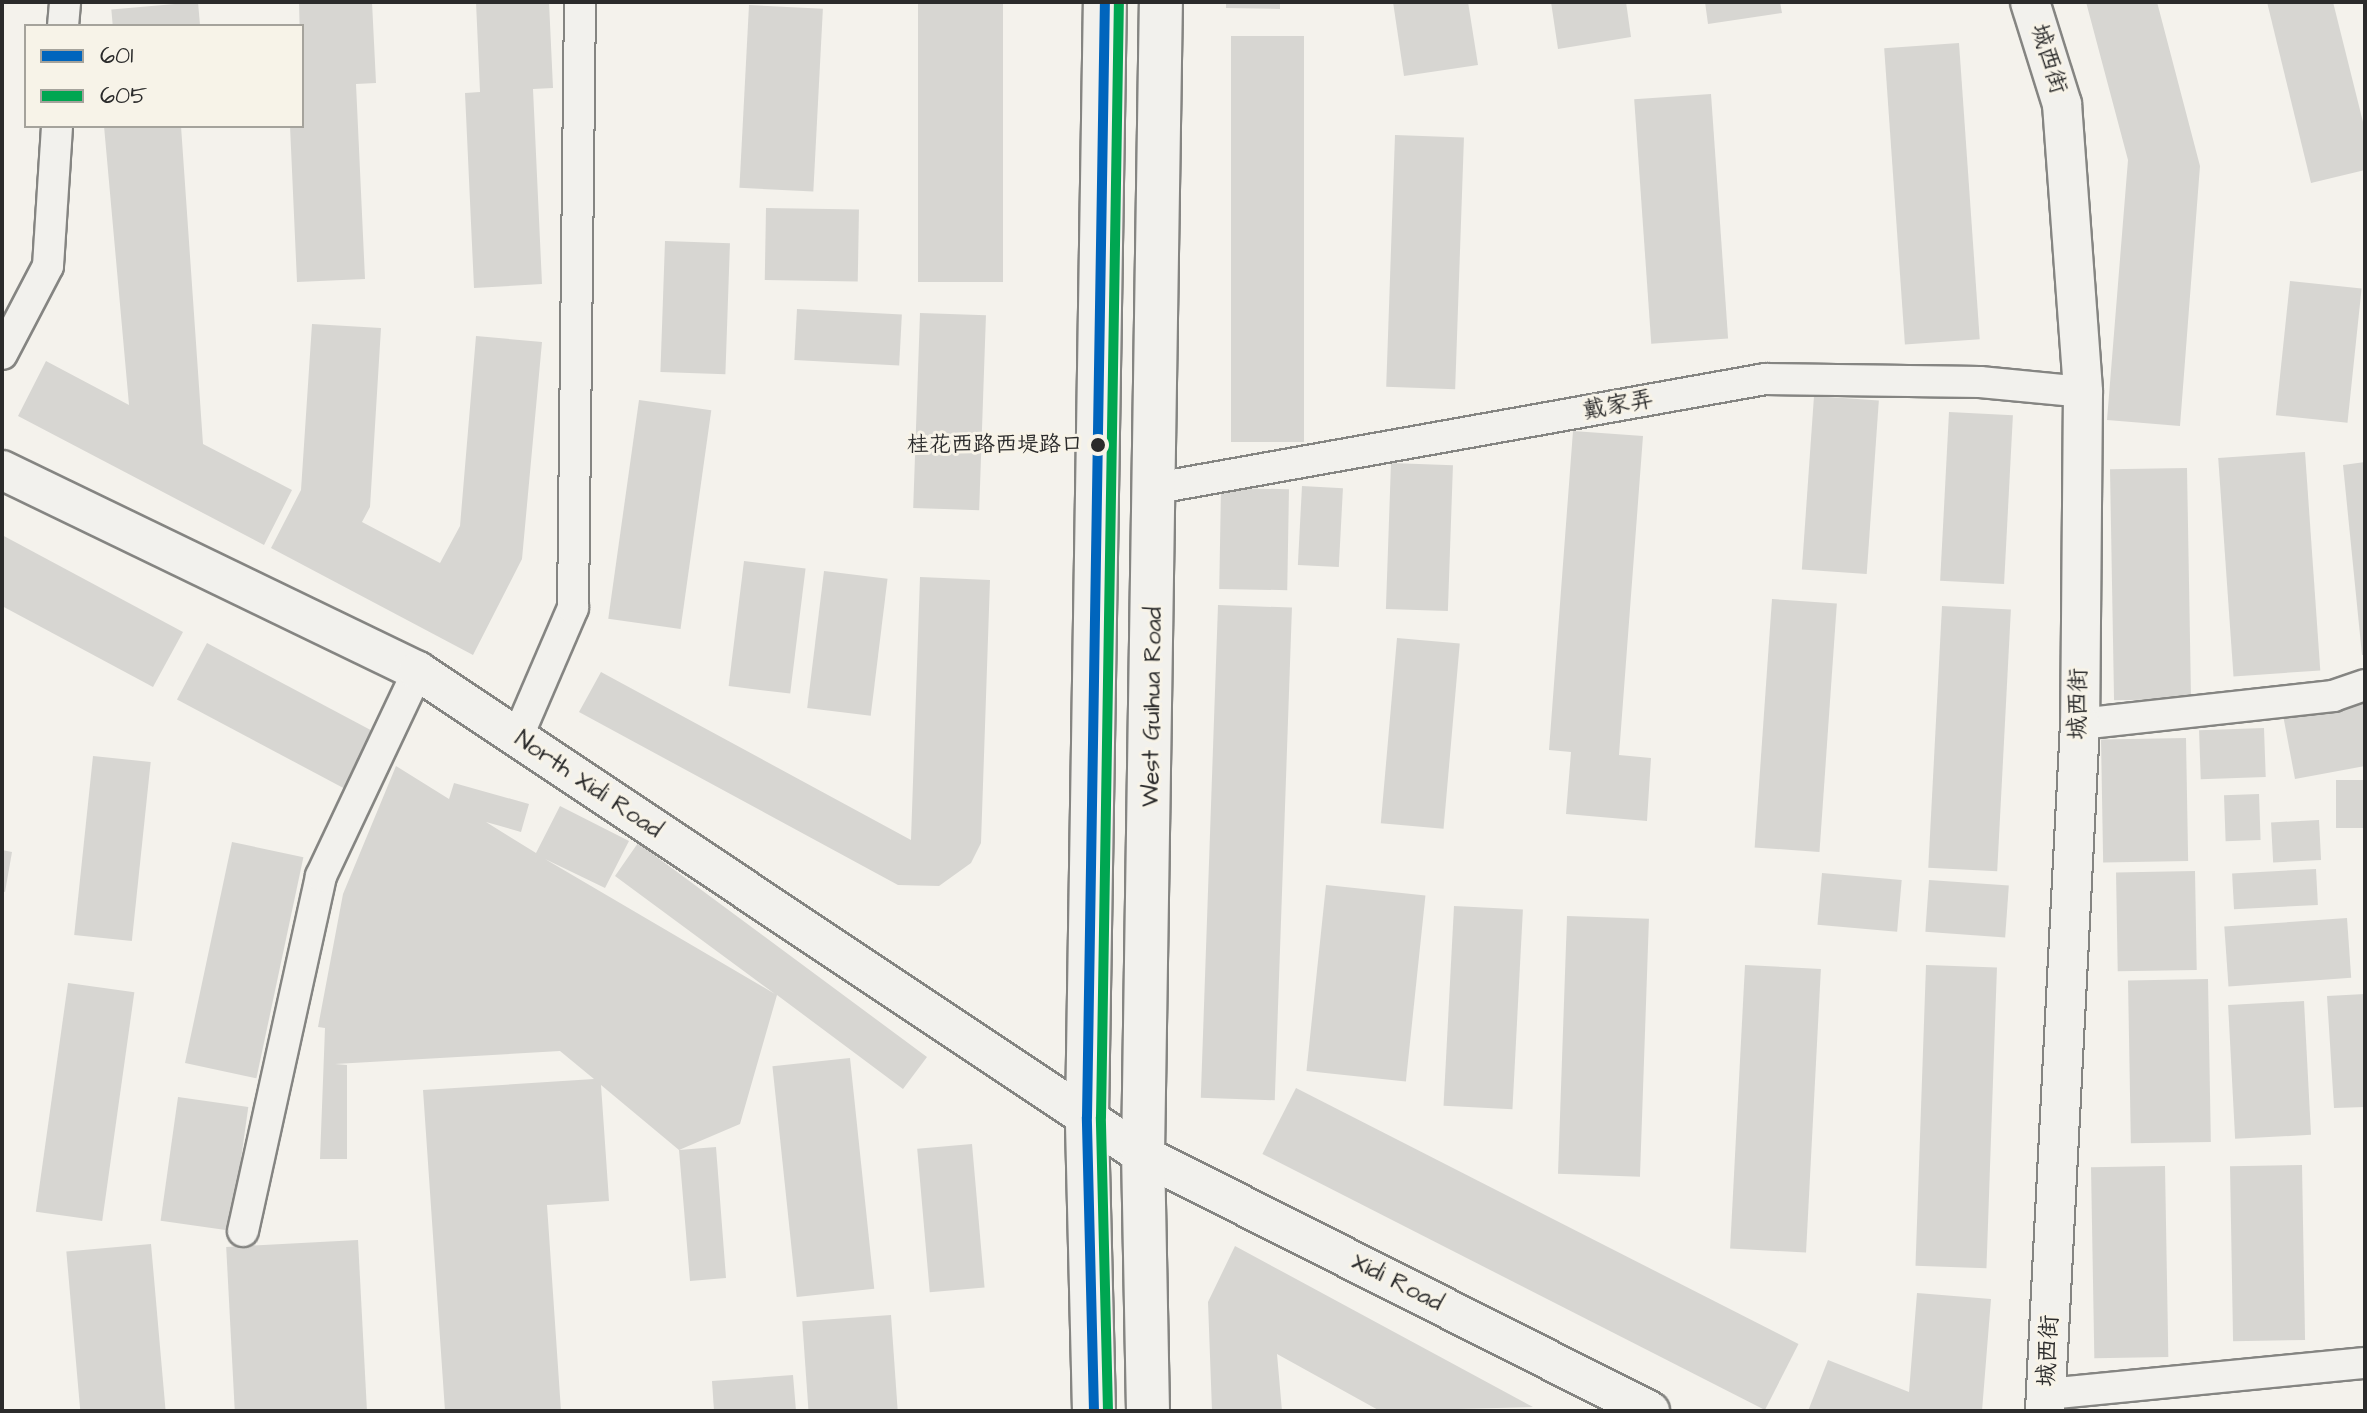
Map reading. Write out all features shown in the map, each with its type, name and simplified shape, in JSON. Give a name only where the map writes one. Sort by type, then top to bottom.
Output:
[{"type":"main road","points":[[1094,1411],[1087,1117],[1105,2]]},
{"type":"main road","name":"West Guihua Road","points":[[1148,1411],[1143,1155],[1157,488],[1161,2]]},
{"type":"street","points":[[63,24],[65,2]]},
{"type":"street","points":[[517,738],[573,608],[580,2]]},
{"type":"street","name":"城西街","points":[[2030,2],[2062,104],[2083,392],[2080,724],[2046,1402]]},
{"type":"street","points":[[2,354],[48,266],[57,128]]},
{"type":"street","name":"戴家弄","points":[[1157,488],[1765,379],[1980,382],[2083,392]]},
{"type":"street","name":"North Xidi Road","points":[[2,470],[418,671],[1143,1155]]},
{"type":"street","points":[[243,1231],[321,876],[418,671]]},
{"type":"street","points":[[2080,724],[2333,696],[2365,685]]},
{"type":"street","name":"Xidi Road","points":[[1143,1155],[1650,1411]]},
{"type":"street","points":[[2046,1402],[2365,1363]]},
{"type":"building","points":[[198,2],[200,24],[113,24],[111,10]]},
{"type":"building","points":[[299,2],[372,2],[376,83],[356,84],[365,279],[297,282],[290,128],[304,128],[304,24],[300,24]]},
{"type":"building","points":[[476,2],[549,2],[553,88],[533,89],[542,284],[474,288],[465,93],[480,92]]},
{"type":"building","points":[[918,2],[1003,2],[1003,282],[918,282]]},
{"type":"building","points":[[1226,2],[1280,2],[1280,9],[1226,8]]},
{"type":"building","points":[[1393,2],[1468,2],[1478,65],[1404,76]]},
{"type":"building","points":[[1551,2],[1626,2],[1631,37],[1558,49]]},
{"type":"building","points":[[1705,2],[1780,2],[1782,13],[1708,24]]},
{"type":"building","points":[[2086,2],[2157,2],[2200,166],[2180,426],[2107,420],[2128,160]]},
{"type":"building","points":[[2267,2],[2333,2],[2365,130],[2365,170],[2311,183]]},
{"type":"building","points":[[749,5],[823,9],[813,192],[739,188]]},
{"type":"building","points":[[1231,36],[1304,36],[1304,442],[1231,442]]},
{"type":"building","points":[[1959,43],[1980,339],[1905,345],[1884,48]]},
{"type":"building","points":[[1711,94],[1728,338],[1651,344],[1634,99]]},
{"type":"building","points":[[104,128],[181,128],[203,444],[292,490],[264,545],[18,416],[46,361],[129,405]]},
{"type":"building","points":[[1395,135],[1464,137],[1455,389],[1386,387]]},
{"type":"building","points":[[766,208],[859,210],[858,282],[765,280]]},
{"type":"building","points":[[665,241],[730,243],[725,374],[660,372]]},
{"type":"building","points":[[2290,281],[2362,289],[2347,423],[2276,415]]},
{"type":"building","points":[[797,309],[902,314],[899,365],[794,360]]},
{"type":"building","points":[[920,313],[986,315],[979,510],[913,508]]},
{"type":"building","points":[[312,324],[381,328],[370,507],[362,522],[440,563],[460,526],[476,336],[542,342],[522,559],[473,655],[271,548],[301,490]]},
{"type":"building","points":[[1814,396],[1879,401],[1867,574],[1802,570]]},
{"type":"building","points":[[639,400],[711,410],[681,629],[608,619]]},
{"type":"building","points":[[1949,412],[2013,415],[2004,584],[1940,581]]},
{"type":"building","points":[[1573,431],[1643,436],[1619,755],[1651,758],[1647,821],[1566,814],[1571,752],[1549,750]]},
{"type":"building","points":[[2305,452],[2320,670],[2233,677],[2218,458]]},
{"type":"building","points":[[2365,462],[2365,655],[2362,655],[2343,465]]},
{"type":"building","points":[[1391,463],[1453,465],[1448,611],[1386,609]]},
{"type":"building","points":[[2187,468],[2191,699],[2114,700],[2110,469]]},
{"type":"building","points":[[1302,486],[1343,488],[1339,567],[1298,565]]},
{"type":"building","points":[[1221,488],[1289,489],[1287,590],[1219,589]]},
{"type":"building","points":[[2,535],[183,632],[153,687],[2,606]]},
{"type":"building","points":[[744,561],[806,569],[790,694],[729,686]]},
{"type":"building","points":[[824,571],[888,579],[871,716],[807,708]]},
{"type":"building","points":[[920,577],[990,580],[981,843],[971,863],[939,886],[898,885],[579,712],[601,672],[911,840]]},
{"type":"building","points":[[1772,599],[1837,604],[1819,852],[1755,847]]},
{"type":"building","points":[[1218,605],[1292,608],[1275,1100],[1201,1098]]},
{"type":"building","points":[[1942,606],[2011,610],[1997,871],[1928,868]]},
{"type":"building","points":[[1397,638],[1460,643],[1444,829],[1381,823]]},
{"type":"building","points":[[207,643],[374,732],[344,788],[177,700]]},
{"type":"building","points":[[2365,700],[2365,766],[2295,779],[2283,715]]},
{"type":"building","points":[[2264,728],[2266,777],[2201,779],[2199,730]]},
{"type":"building","points":[[2186,738],[2188,861],[2103,862],[2101,739]]},
{"type":"building","points":[[93,756],[151,762],[132,941],[74,935]]},
{"type":"building","points":[[396,766],[449,799],[454,783],[529,804],[521,832],[486,822],[536,853],[560,806],[629,841],[605,888],[545,859],[775,994],[615,876],[638,843],[927,1057],[903,1089],[777,995],[740,1124],[679,1150],[601,1085],[609,1201],[547,1205],[561,1411],[445,1411],[423,1090],[594,1079],[560,1051],[335,1064],[347,1065],[347,1159],[320,1159],[325,1028],[318,1027],[343,894]]},
{"type":"building","points":[[2336,780],[2365,780],[2365,828],[2336,828]]},
{"type":"building","points":[[2259,794],[2261,840],[2226,841],[2224,795]]},
{"type":"building","points":[[2319,820],[2321,860],[2273,862],[2271,823]]},
{"type":"building","points":[[232,842],[303,857],[256,1078],[185,1063]]},
{"type":"building","points":[[2,850],[12,852],[5,892],[2,891]]},
{"type":"building","points":[[2316,869],[2318,905],[2234,909],[2232,873]]},
{"type":"building","points":[[2195,871],[2197,970],[2118,971],[2116,872]]},
{"type":"building","points":[[1822,873],[1902,880],[1897,932],[1817,925]]},
{"type":"building","points":[[1929,880],[2009,886],[2005,937],[1925,932]]},
{"type":"building","points":[[1326,885],[1425,895],[1406,1081],[1306,1071]]},
{"type":"building","points":[[1454,906],[1523,910],[1512,1109],[1444,1106]]},
{"type":"building","points":[[1567,916],[1649,919],[1640,1177],[1558,1174]]},
{"type":"building","points":[[2347,918],[2351,978],[2228,986],[2224,927]]},
{"type":"building","points":[[1745,965],[1821,969],[1806,1253],[1730,1249]]},
{"type":"building","points":[[1926,965],[1997,967],[1986,1268],[1915,1266]]},
{"type":"building","points":[[2208,979],[2211,1142],[2131,1143],[2128,980]]},
{"type":"building","points":[[68,983],[134,992],[102,1221],[36,1212]]},
{"type":"building","points":[[2365,994],[2365,1107],[2334,1108],[2327,996]]},
{"type":"building","points":[[2304,1001],[2311,1135],[2235,1139],[2228,1005]]},
{"type":"building","points":[[850,1058],[874,1289],[797,1297],[772,1066]]},
{"type":"building","points":[[1296,1088],[1799,1344],[1765,1410],[1262,1154]]},
{"type":"building","points":[[178,1097],[248,1107],[231,1231],[161,1221]]},
{"type":"building","points":[[972,1144],[985,1287],[930,1292],[917,1149]]},
{"type":"building","points":[[716,1147],[726,1278],[690,1281],[679,1150]]},
{"type":"building","points":[[2302,1165],[2305,1340],[2233,1341],[2230,1166]]},
{"type":"building","points":[[2165,1166],[2168,1357],[2094,1358],[2091,1167]]},
{"type":"building","points":[[358,1240],[367,1411],[235,1411],[226,1247]]},
{"type":"building","points":[[151,1244],[166,1411],[80,1411],[66,1251]]},
{"type":"building","points":[[1235,1246],[1533,1407],[1380,1411],[1277,1354],[1282,1411],[1212,1411],[1208,1302]]},
{"type":"building","points":[[1917,1293],[1991,1299],[1982,1411],[1808,1411],[1828,1360],[1909,1392]]},
{"type":"building","points":[[891,1315],[898,1411],[808,1411],[802,1321]]},
{"type":"building","points":[[793,1375],[796,1411],[714,1411],[712,1381]]},
{"type":"transit line","name":"601","points":[[1094,1411],[1087,1117],[1105,2]]},
{"type":"transit line","name":"605","points":[[1108,1411],[1101,1117],[1119,2]]},
{"type":"place","name":"桂花西路西堤路口","points":[[1098,445]]}]
